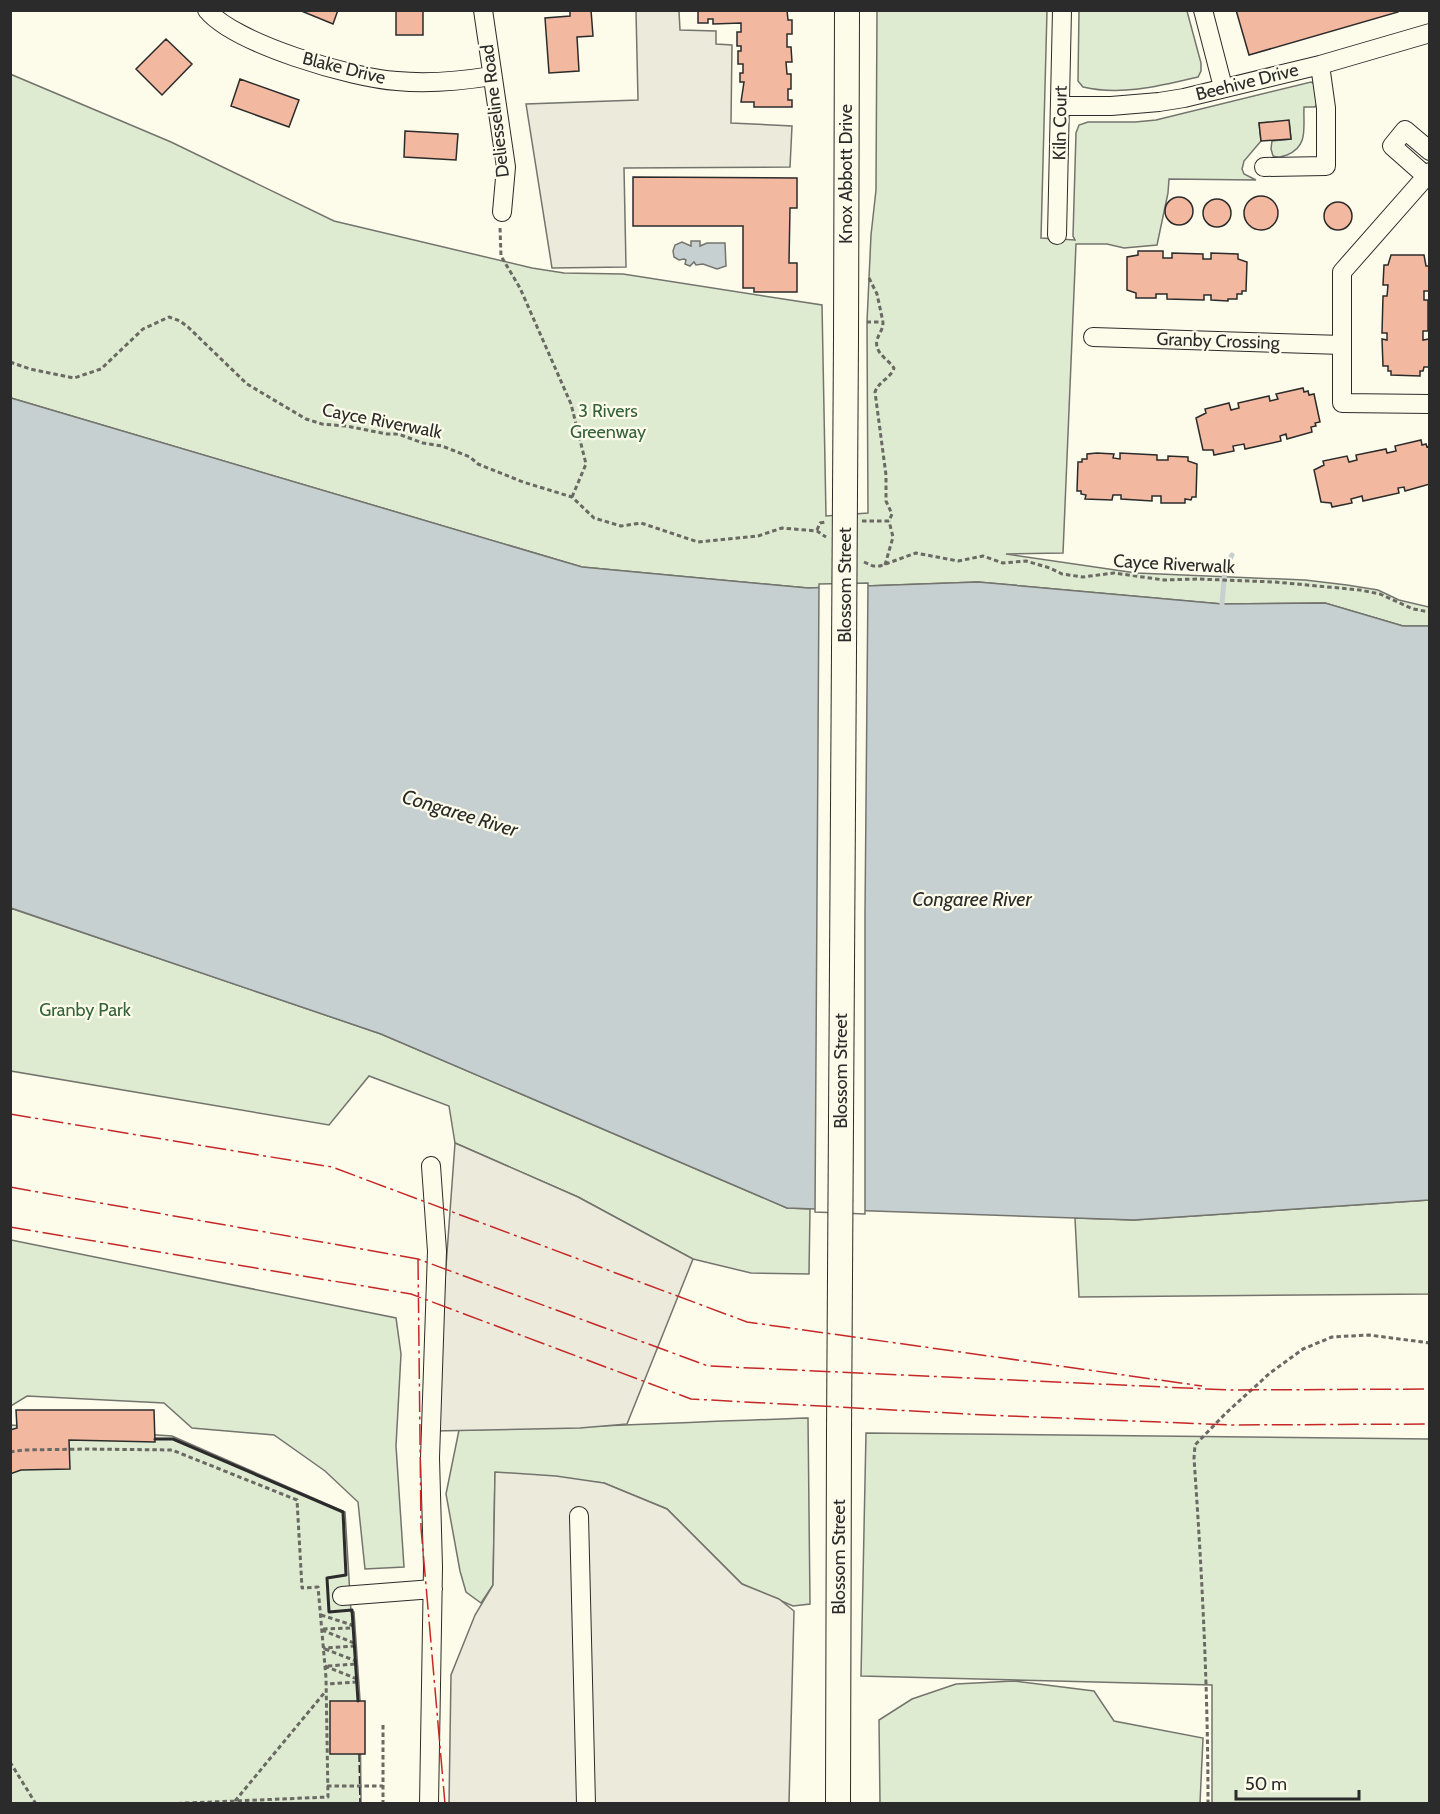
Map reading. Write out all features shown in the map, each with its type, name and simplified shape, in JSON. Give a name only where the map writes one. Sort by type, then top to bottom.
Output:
[{"type":"main road","name":"Knox Abbott Drive","points":[[846,338],[847,10]]},
{"type":"main road","name":"Blossom Street","points":[[838,1803],[846,338]]},
{"type":"street","name":"Blake Drive","points":[[207,10],[231,30],[260,44],[347,72],[395,81],[441,82],[492,76]]},
{"type":"street","name":"Deliesseline Road","points":[[483,10],[506,166],[502,212]]},
{"type":"street","name":"Kiln Court","points":[[1057,235],[1062,10]]},
{"type":"street","points":[[1203,10],[1223,87]]},
{"type":"street","name":"Beehive Drive","points":[[1061,106],[1111,106],[1159,102],[1320,65],[1430,33]]},
{"type":"street","points":[[1264,167],[1326,166],[1326,108],[1320,65]]},
{"type":"street","points":[[1430,150],[1406,130],[1392,146],[1428,174],[1342,272],[1342,403],[1430,404]]},
{"type":"street","name":"Granby Crossing","points":[[1093,337],[1342,345]]},
{"type":"street","points":[[429,1803],[433,1589],[430,1458],[437,1251],[431,1166]]},
{"type":"street","points":[[579,1516],[586,1803]]},
{"type":"street","points":[[342,1596],[433,1589]]},
{"type":"path","points":[[502,212],[499,234],[501,256],[520,288],[571,404],[586,464],[572,497]]},
{"type":"path","points":[[859,559],[873,566],[885,565],[893,537],[889,521],[892,514],[886,501],[886,475],[875,392],[879,384],[893,372],[894,368],[880,353],[877,346],[877,339],[883,330],[883,322],[877,294],[869,279]]},
{"type":"path","name":"Cayce Riverwalk","points":[[10,362],[30,369],[74,378],[101,369],[142,329],[169,317],[188,327],[247,384],[306,419],[322,424],[398,434],[423,443],[442,446],[470,457],[478,464],[523,482],[572,497],[594,518],[621,526],[641,523],[698,542],[758,536],[782,528],[817,531],[834,542]]},
{"type":"path","points":[[867,321],[883,322]]},
{"type":"path","points":[[854,522],[889,521]]},
{"type":"path","points":[[817,531],[820,523],[831,522]]},
{"type":"path","name":"Cayce Riverwalk","points":[[885,565],[915,553],[958,561],[983,556],[1003,563],[1026,561],[1062,574],[1078,577],[1114,573],[1164,580],[1275,582],[1360,590],[1380,594],[1413,609],[1430,612]]},
{"type":"path","points":[[1208,1803],[1208,1723],[1194,1458],[1196,1445],[1226,1413],[1270,1373],[1303,1349],[1332,1337],[1369,1335],[1430,1343]]},
{"type":"path","points":[[10,1452],[65,1449],[172,1450],[297,1500],[302,1588],[318,1587],[321,1615],[326,1684],[327,1797],[164,1803]]},
{"type":"path","points":[[321,1615],[352,1625],[352,1628],[322,1630]]},
{"type":"path","points":[[322,1630],[354,1642],[355,1646],[323,1648]]},
{"type":"path","points":[[323,1648],[356,1661],[356,1664],[325,1666]]},
{"type":"path","points":[[325,1666],[357,1679],[357,1682],[326,1684]]},
{"type":"path","points":[[235,1801],[326,1691]]},
{"type":"path","points":[[383,1725],[383,1803]]},
{"type":"path","points":[[10,1762],[36,1803]]},
{"type":"path","points":[[327,1786],[383,1786]]},
{"type":"green space","name":"3 Rivers Greenway","points":[[877,11],[1047,11],[1041,238],[1075,240],[1073,236],[1076,133],[1079,125],[1088,122],[1156,120],[1311,82],[1314,84],[1317,104],[1315,107],[1304,107],[1302,141],[1294,151],[1276,157],[1273,156],[1271,149],[1272,141],[1291,139],[1289,121],[1259,123],[1261,141],[1244,161],[1242,169],[1244,174],[1256,180],[1169,179],[1157,245],[1124,248],[1107,244],[1076,244],[1063,553],[1006,554],[1136,573],[1305,580],[1378,590],[1399,600],[1429,607],[1429,626],[1403,626],[1325,603],[1222,604],[978,582],[808,588],[582,567],[11,398],[10,74],[171,142],[334,221],[532,268],[564,273],[623,274],[822,305],[826,516],[868,513],[867,322],[871,235],[876,190]]},
{"type":"green space","points":[[1079,11],[1187,11],[1201,63],[1198,77],[1126,90],[1097,90],[1083,87],[1078,81]]},
{"type":"green space","name":"Granby Park","points":[[10,908],[381,1034],[787,1208],[810,1209],[809,1274],[751,1273],[693,1259],[578,1197],[455,1143],[449,1106],[369,1076],[329,1125],[11,1071]]},
{"type":"green space","points":[[1429,1200],[1429,1294],[1079,1297],[1075,1218],[1134,1220]]},
{"type":"green space","points":[[11,1240],[396,1318],[401,1354],[396,1446],[404,1567],[365,1569],[358,1502],[325,1471],[274,1435],[192,1428],[164,1403],[27,1396],[11,1406]]},
{"type":"green space","points":[[808,1418],[810,1604],[793,1606],[742,1584],[667,1509],[604,1483],[495,1473],[493,1585],[481,1603],[466,1592],[446,1494],[459,1430]]},
{"type":"green space","points":[[10,1425],[172,1436],[345,1512],[351,1612],[354,1612],[360,1700],[361,1803],[11,1803]]},
{"type":"green space","points":[[866,1433],[1429,1439],[1429,1803],[1212,1803],[1212,1685],[861,1676]]},
{"type":"green space","points":[[1014,1681],[1094,1691],[1114,1721],[1203,1738],[1200,1803],[880,1803],[879,1720],[912,1699],[956,1684]]},
{"type":"shaded area","points":[[636,11],[679,11],[680,30],[716,31],[716,44],[732,45],[731,123],[792,126],[790,167],[624,168],[626,267],[552,268],[526,104],[638,100]]},
{"type":"shaded area","points":[[455,1143],[578,1197],[693,1259],[627,1424],[580,1428],[434,1431]]},
{"type":"shaded area","points":[[495,1472],[556,1476],[604,1483],[667,1509],[742,1584],[779,1599],[794,1611],[789,1803],[449,1804],[451,1675],[475,1615],[493,1585]]},
{"type":"water","points":[[691,241],[700,241],[700,246],[707,243],[725,243],[726,266],[717,269],[703,264],[696,265],[694,262],[690,266],[685,264],[686,260],[674,257],[675,245],[682,242],[691,246]]},
{"type":"water","name":"Congaree River","points":[[11,398],[582,567],[808,588],[978,582],[1222,604],[1325,603],[1403,626],[1429,626],[1429,1200],[1134,1220],[787,1208],[381,1034],[11,908]]},
{"type":"pier","points":[[868,583],[865,1214],[815,1212],[819,584]]},
{"type":"building","points":[[299,10],[338,10],[333,24]]},
{"type":"building","points":[[396,10],[423,10],[423,35],[396,35]]},
{"type":"building","points":[[570,10],[591,10],[593,36],[577,37],[579,71],[549,73],[545,18],[570,16]]},
{"type":"building","points":[[688,10],[787,10],[788,20],[792,20],[792,34],[787,34],[787,47],[791,47],[792,62],[786,62],[787,74],[791,74],[788,100],[792,100],[792,107],[754,107],[754,102],[741,102],[744,82],[740,82],[740,73],[743,73],[743,64],[738,64],[738,51],[741,51],[741,46],[737,46],[737,32],[741,32],[741,23],[713,24],[713,19],[708,19],[708,23],[698,23],[698,11]]},
{"type":"building","points":[[1236,10],[1398,10],[1398,12],[1249,55]]},
{"type":"building","points":[[166,39],[192,64],[162,95],[136,69]]},
{"type":"building","points":[[240,79],[299,100],[289,127],[231,106]]},
{"type":"building","points":[[1289,120],[1291,139],[1261,141],[1259,123]]},
{"type":"building","points":[[405,131],[458,134],[456,160],[404,157]]},
{"type":"building","points":[[633,177],[797,178],[797,208],[790,208],[789,263],[797,263],[797,292],[754,292],[754,288],[743,288],[743,226],[633,226]]},
{"type":"building","points":[[1261,196],[1273,201],[1278,213],[1273,225],[1261,230],[1249,225],[1244,213],[1249,201]]},
{"type":"building","points":[[1179,197],[1189,201],[1193,211],[1189,221],[1179,225],[1169,221],[1165,211],[1169,201]]},
{"type":"building","points":[[1217,199],[1227,203],[1231,213],[1227,223],[1217,227],[1207,223],[1203,213],[1207,203]]},
{"type":"building","points":[[1338,202],[1348,206],[1352,216],[1348,226],[1338,230],[1328,226],[1324,216],[1328,206]]},
{"type":"building","points":[[1138,251],[1163,251],[1163,258],[1172,258],[1172,253],[1203,254],[1203,259],[1211,259],[1211,253],[1238,254],[1238,259],[1247,262],[1246,291],[1237,294],[1237,299],[1228,299],[1228,301],[1211,300],[1211,295],[1204,295],[1204,300],[1167,299],[1167,294],[1156,294],[1156,298],[1136,298],[1136,293],[1127,290],[1127,257],[1138,255]]},
{"type":"building","points":[[1391,255],[1424,255],[1426,266],[1430,266],[1430,291],[1424,291],[1424,300],[1428,300],[1428,331],[1423,331],[1423,340],[1429,339],[1429,367],[1424,367],[1423,371],[1420,371],[1420,376],[1391,375],[1388,366],[1383,366],[1382,339],[1387,340],[1387,333],[1382,333],[1383,296],[1387,296],[1388,285],[1383,285],[1384,265],[1388,265]]},
{"type":"building","points":[[1303,388],[1304,392],[1308,391],[1309,395],[1314,394],[1320,422],[1311,427],[1312,432],[1287,439],[1286,434],[1280,436],[1281,441],[1245,449],[1244,444],[1233,446],[1234,451],[1214,455],[1213,450],[1203,450],[1196,418],[1206,413],[1205,409],[1229,403],[1231,410],[1239,408],[1238,403],[1269,396],[1270,401],[1278,399],[1276,394]]},
{"type":"building","points":[[1421,440],[1422,445],[1430,446],[1430,484],[1405,491],[1404,487],[1398,488],[1399,493],[1363,501],[1362,496],[1351,499],[1352,503],[1332,507],[1331,503],[1321,502],[1314,470],[1324,465],[1323,461],[1347,456],[1349,462],[1357,460],[1356,455],[1386,449],[1387,453],[1396,451],[1395,446]]},
{"type":"building","points":[[1120,453],[1157,455],[1157,460],[1168,460],[1168,456],[1188,457],[1188,461],[1197,464],[1196,497],[1192,497],[1191,500],[1185,499],[1185,503],[1161,503],[1161,496],[1152,496],[1152,501],[1121,499],[1121,495],[1113,495],[1112,500],[1085,499],[1086,495],[1077,491],[1078,462],[1087,459],[1087,454],[1114,454],[1113,458],[1120,459]]},
{"type":"building","points":[[16,1410],[154,1410],[155,1442],[69,1440],[70,1469],[21,1470],[10,1474],[10,1430],[17,1428]]},
{"type":"building","points":[[330,1701],[365,1701],[365,1754],[330,1754]]},
{"type":"waterway","points":[[1222,604],[1225,569],[1232,555]]},
{"type":"fence","points":[[359,1754],[360,1804]]},
{"type":"wall","points":[[155,1439],[173,1439],[343,1512],[346,1575],[327,1578],[329,1612],[352,1610],[358,1701]]},
{"type":"power","points":[[10,1114],[332,1167],[747,1322],[1202,1386]]},
{"type":"power","points":[[10,1187],[418,1259],[708,1366],[1229,1390],[1430,1389]]},
{"type":"power","points":[[10,1227],[411,1294],[691,1399],[986,1415],[1233,1425],[1430,1424]]},
{"type":"power","points":[[418,1259],[421,1528],[445,1804]]}]
